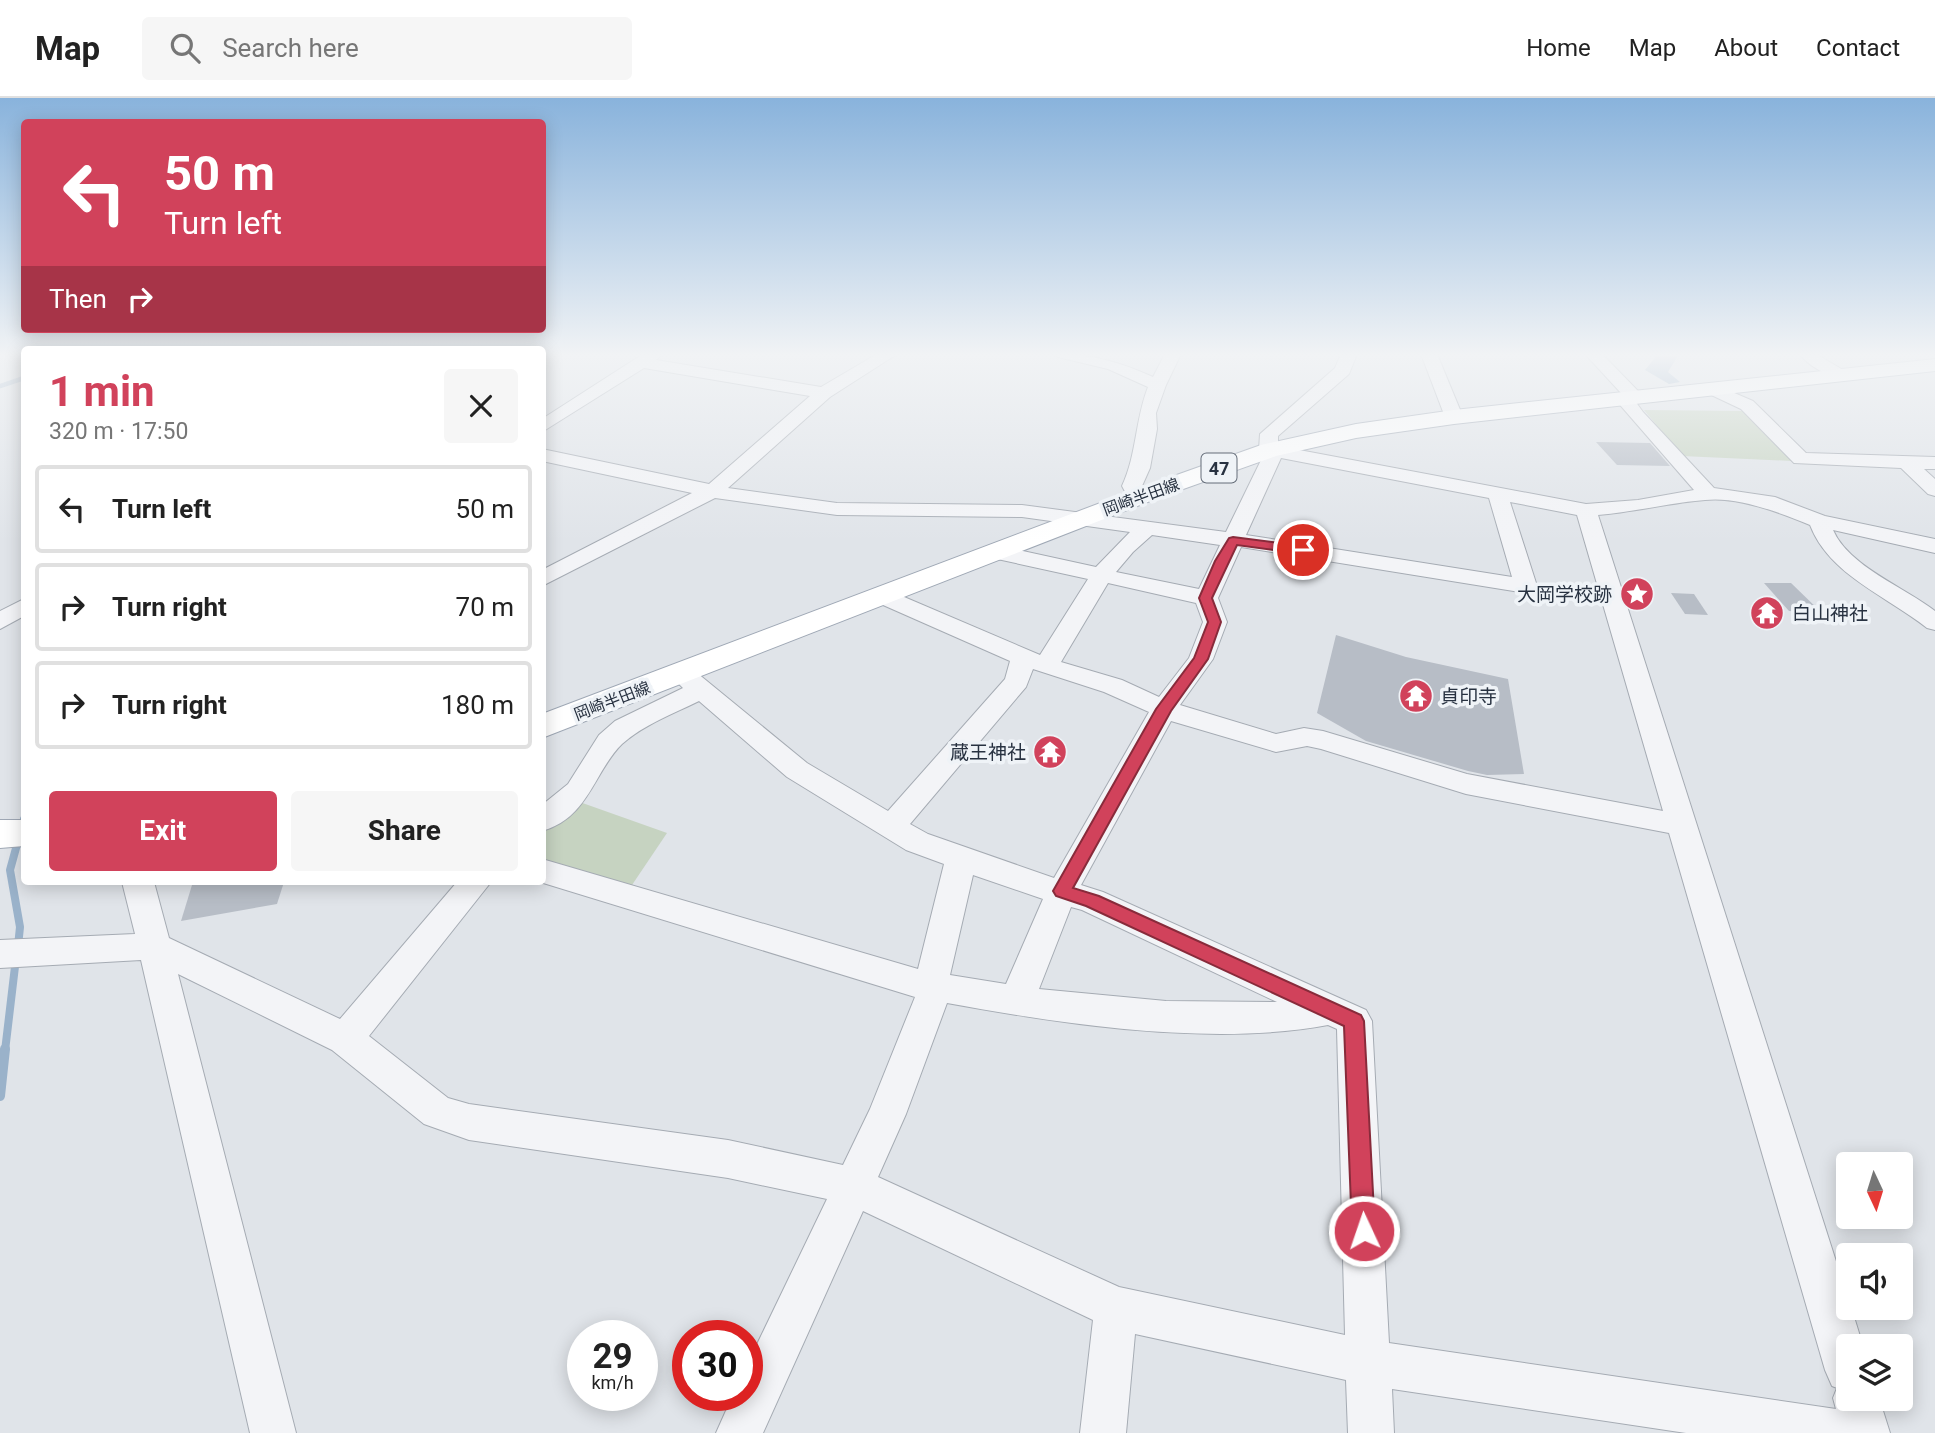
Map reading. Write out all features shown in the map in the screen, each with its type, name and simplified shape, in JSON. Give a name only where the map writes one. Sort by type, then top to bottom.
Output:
[{"type":"main road","name":"岡崎半田線","points":[[546,726],[692,682],[882,596],[1137,497],[1271,451],[1356,431],[1460,416]]},
{"type":"main road","points":[[0,834],[21,832]]},
{"type":"street","points":[[546,577],[714,490],[798,416]]},
{"type":"street","points":[[1137,497],[1132,486],[1140,468],[1148,429],[1147,416]]},
{"type":"street","points":[[1017,1000],[1062,891],[1164,709],[1201,659],[1214,622],[1206,598],[1271,451],[1269,434],[1289,416]]},
{"type":"street","points":[[1636,416],[1708,494]]},
{"type":"street","points":[[1758,416],[1801,460],[1935,463]]},
{"type":"street","points":[[1271,451],[1586,510],[1638,506],[1708,494],[1775,503],[1819,521],[1935,546]]},
{"type":"street","points":[[546,456],[764,501],[899,512],[1047,512],[1349,556],[1430,572],[1526,586],[1498,495]]},
{"type":"street","points":[[1906,462],[1935,490]]},
{"type":"street","points":[[1586,510],[1837,1334]]},
{"type":"street","points":[[1819,521],[1821,533],[1844,559],[1919,609],[1935,623]]},
{"type":"street","points":[[891,827],[1017,681],[1078,617],[1100,577],[1125,547],[1147,528]]},
{"type":"street","points":[[996,552],[1100,577],[1206,598]]},
{"type":"street","points":[[882,596],[1035,661],[1113,686],[1164,709],[1259,739],[1276,743],[1293,742],[1304,737],[1323,740],[1466,784],[1684,825]]},
{"type":"street","points":[[0,622],[21,608]]},
{"type":"street","points":[[546,818],[578,790],[609,741],[625,727],[692,682],[797,770],[917,842],[1013,878],[1092,901],[1354,1021],[1371,1433]]},
{"type":"street","points":[[739,1433],[887,1114],[933,986],[961,858]]},
{"type":"street","points":[[546,871],[933,986],[969,994],[1152,1016],[1281,1019],[1330,1010]]},
{"type":"street","points":[[139,885],[274,1433]]},
{"type":"street","points":[[345,1039],[473,885]]},
{"type":"street","points":[[0,954],[153,946],[345,1039],[437,1112],[469,1122],[728,1158],[853,1186],[1116,1308],[1370,1363],[1842,1433]]},
{"type":"street","points":[[1103,1433],[1116,1308]]},
{"type":"street","points":[[1861,1411],[1867,1433]]},
{"type":"green space","points":[[1649,416],[1747,416],[1792,461],[1682,456]]},
{"type":"green space","points":[[574,800],[667,833],[632,885],[546,861],[546,826]]},
{"type":"building","points":[[1596,442],[1650,443],[1670,466],[1617,465]]},
{"type":"building","points":[[1764,583],[1791,583],[1822,613],[1789,611]]},
{"type":"building","points":[[1671,593],[1694,594],[1708,615],[1685,614]]},
{"type":"building","name":"貞印寺","points":[[1336,635],[1406,657],[1508,679],[1524,774],[1487,775],[1366,741],[1317,713]]},
{"type":"building","points":[[192,885],[283,885],[277,904],[181,921]]},
{"type":"waterway","points":[[18,946],[20,927],[10,870],[21,830]]},
{"type":"waterway","points":[[5,1051],[16,958]]},
{"type":"waterway","points":[[0,1096],[5,1049]]},
{"type":"place","name":"大岡学校跡","points":[[1637,594]]},
{"type":"place","name":"白山神社","points":[[1767,613]]},
{"type":"place","name":"貞印寺","points":[[1416,696]]},
{"type":"place","name":"蔵王神社","points":[[1050,752]]},
{"type":"route","points":[[1303,550],[1233,541],[1221,561],[1206,598],[1214,622],[1201,659],[1164,709],[1062,891],[1092,901],[1354,1021],[1364,1231]]}]
